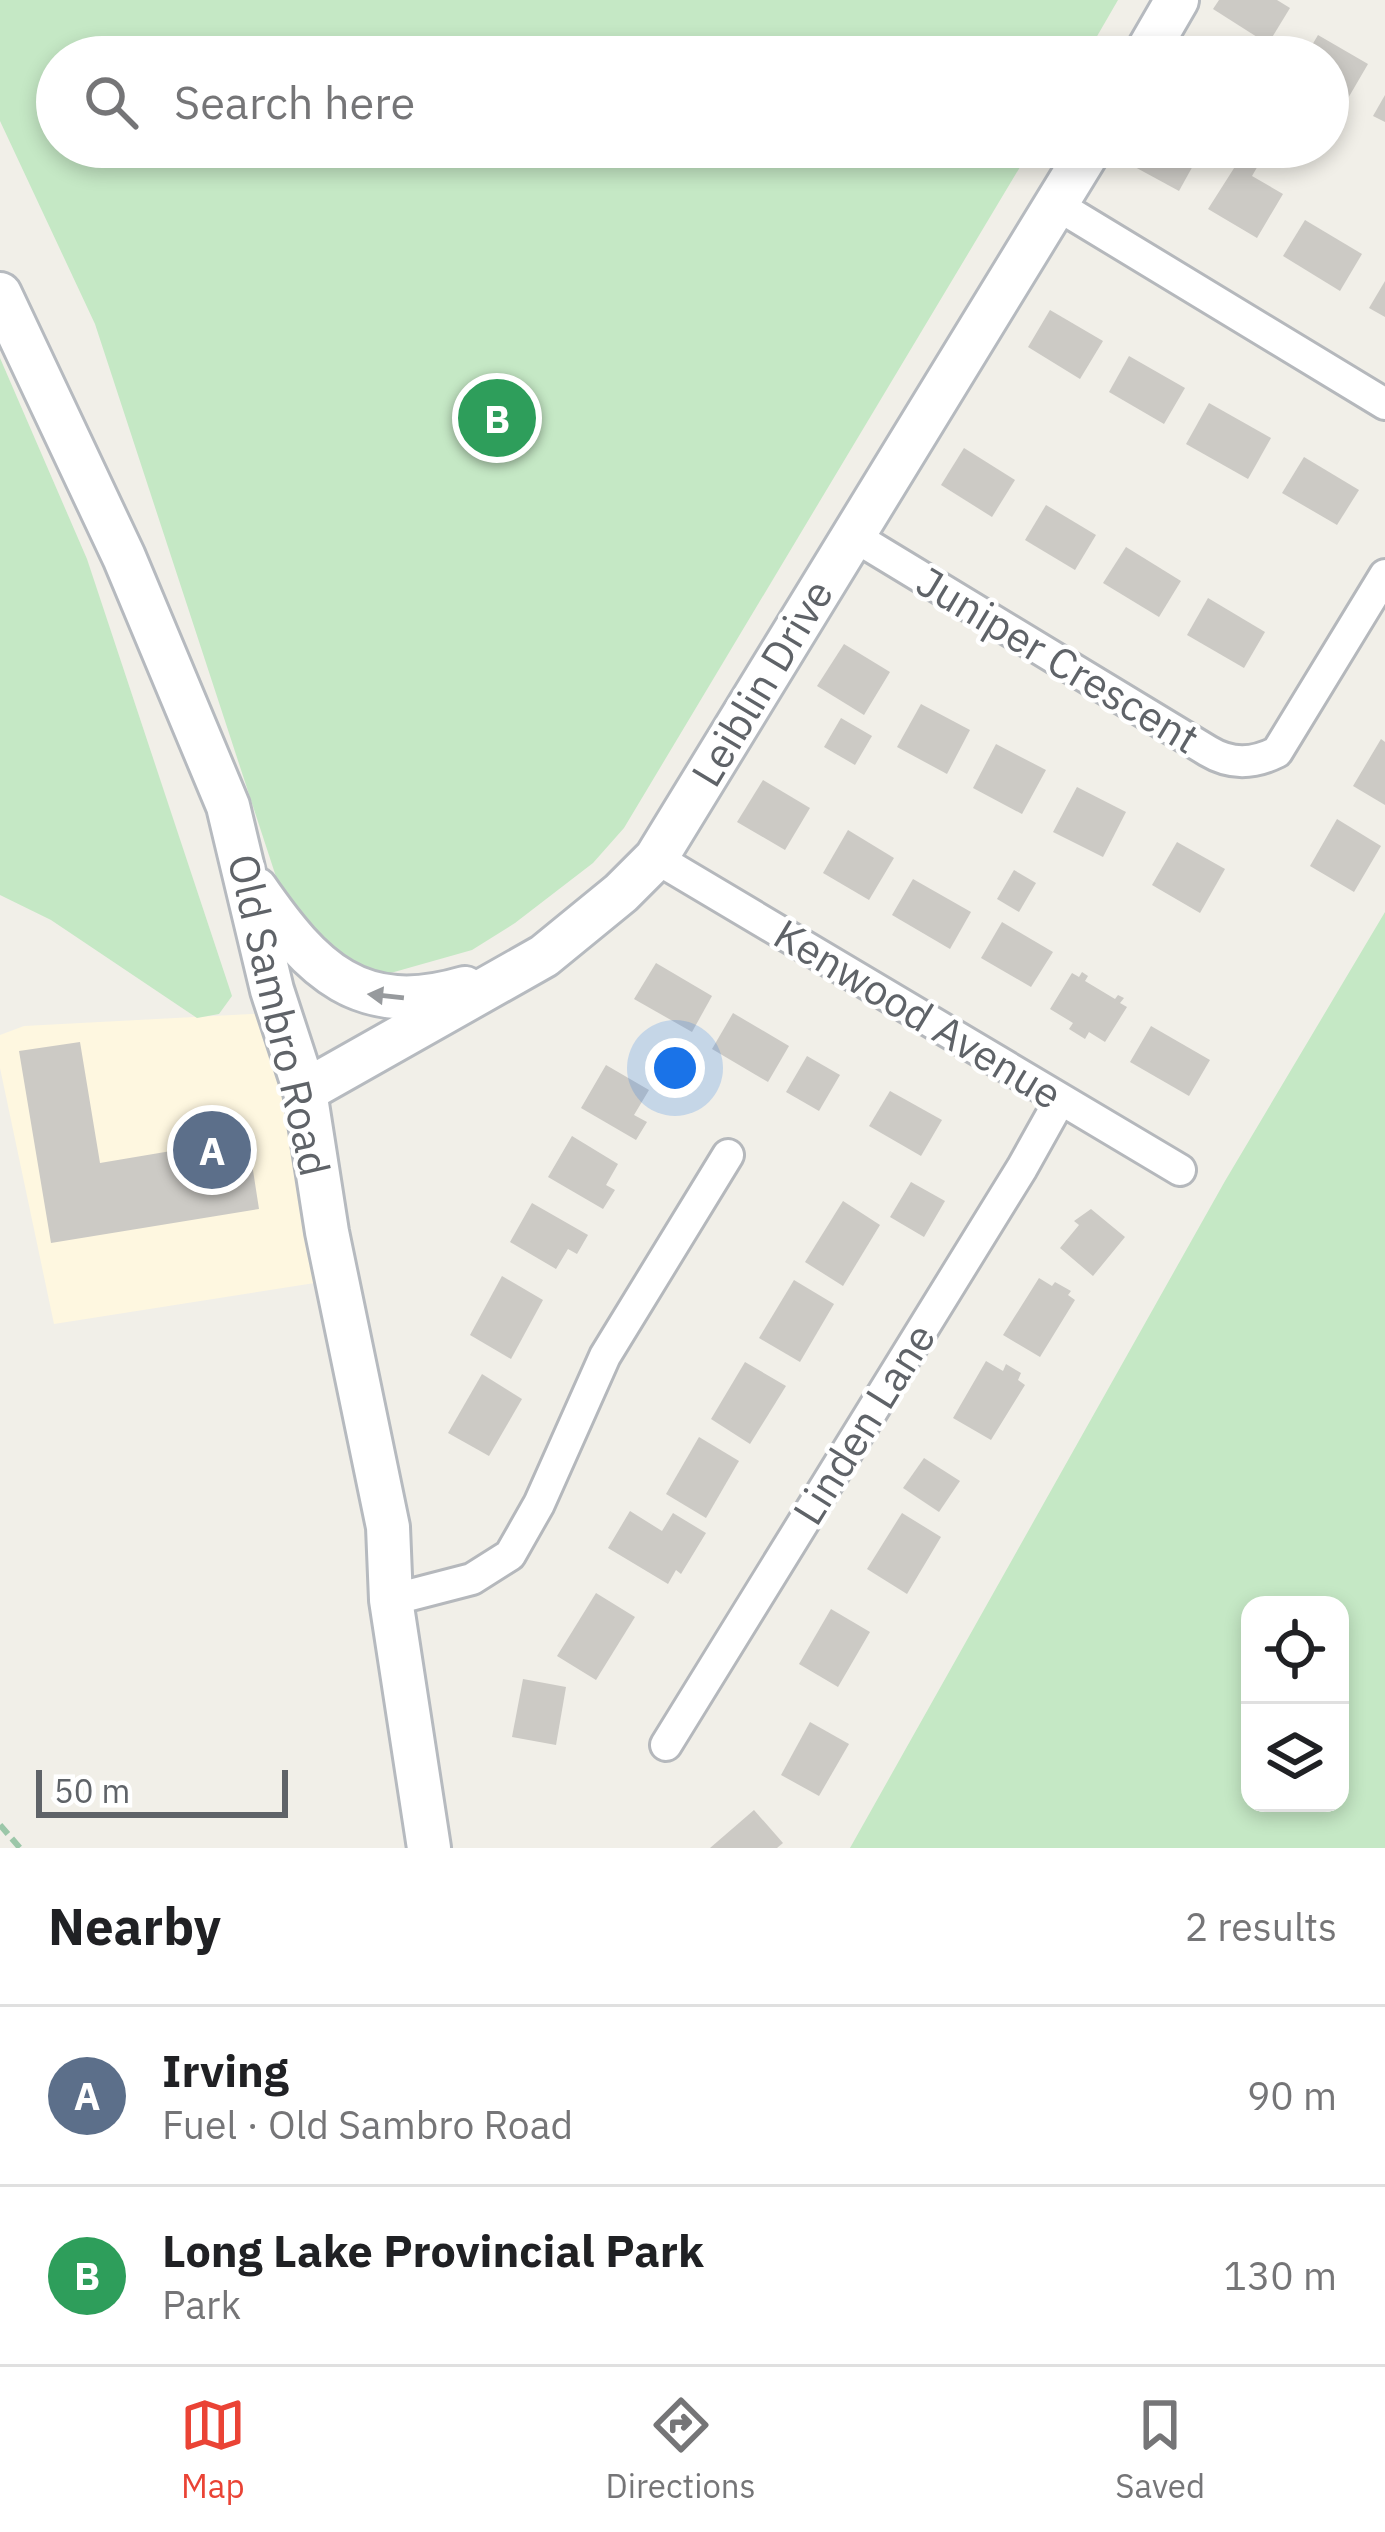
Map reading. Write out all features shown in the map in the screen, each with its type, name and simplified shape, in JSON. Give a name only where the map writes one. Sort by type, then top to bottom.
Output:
[{"type":"main road","points":[[1156,36],[1177,0]]},
{"type":"main road","name":"Leiblin Drive","points":[[305,1091],[538,959],[621,893],[656,858],[1079,168]]},
{"type":"main road","name":"Old Sambro Road","points":[[0,294],[124,557],[228,806],[272,990],[305,1091],[327,1232],[388,1527],[391,1600],[428,1848]]},
{"type":"main road","points":[[247,876],[282,926],[323,970],[362,993],[417,998],[450,993],[538,959]]},
{"type":"street","points":[[1057,205],[1385,404]]},
{"type":"street","name":"Juniper Crescent","points":[[852,535],[1231,761],[1268,757],[1286,741],[1385,575]]},
{"type":"street","name":"Kenwood Avenue","points":[[656,858],[1180,1170]]},
{"type":"street","name":"Linden Lane","points":[[666,1745],[1060,1100]]},
{"type":"street","points":[[391,1600],[472,1579],[509,1556],[539,1504],[605,1356],[728,1155]]},
{"type":"path","points":[[0,1825],[20,1848]]},
{"type":"shaded area","points":[[289,1012],[353,1277],[54,1324],[0,1068],[0,1035],[24,1026]]},
{"type":"green space","points":[[0,0],[1118,0],[1097,36],[36,36],[36,168],[1019,168],[624,828],[593,863],[472,950],[380,976],[321,951],[282,895],[95,324],[0,121]]},
{"type":"green space","points":[[0,358],[87,559],[232,996],[219,1014],[197,1018],[51,920],[0,895]]},
{"type":"green space","points":[[1385,912],[1385,1848],[850,1848],[1225,1181]]},
{"type":"building","points":[[1219,0],[1277,0],[1290,8],[1273,36],[1255,36],[1213,9]]},
{"type":"building","points":[[1349,53],[1368,64],[1349,97]]},
{"type":"building","points":[[1385,95],[1385,122],[1373,116]]},
{"type":"building","points":[[1137,168],[1192,168],[1179,191]]},
{"type":"building","points":[[1234,168],[1257,168],[1252,176],[1283,194],[1257,238],[1208,209]]},
{"type":"building","points":[[1305,220],[1362,254],[1340,291],[1283,256]]},
{"type":"building","points":[[1385,281],[1385,317],[1369,308]]},
{"type":"building","points":[[1050,310],[1103,341],[1080,379],[1028,347]]},
{"type":"building","points":[[1129,356],[1185,388],[1164,424],[1109,392]]},
{"type":"building","points":[[1209,403],[1271,438],[1248,479],[1186,444]]},
{"type":"building","points":[[964,448],[1015,480],[992,517],[941,485]]},
{"type":"building","points":[[1304,457],[1359,490],[1337,525],[1282,493]]},
{"type":"building","points":[[1046,505],[1096,535],[1075,570],[1025,540]]},
{"type":"building","points":[[1126,547],[1181,581],[1159,617],[1103,583]]},
{"type":"building","points":[[1208,598],[1265,632],[1244,668],[1187,635]]},
{"type":"building","points":[[844,644],[890,672],[864,715],[817,686]]},
{"type":"building","points":[[921,704],[970,730],[947,774],[897,747]]},
{"type":"building","points":[[841,718],[872,736],[855,765],[824,747]]},
{"type":"building","points":[[1381,739],[1385,742],[1385,805],[1353,786]]},
{"type":"building","points":[[996,744],[1046,770],[1022,814],[973,788]]},
{"type":"building","points":[[763,780],[810,808],[785,850],[737,822]]},
{"type":"building","points":[[1077,787],[1126,812],[1103,857],[1053,832]]},
{"type":"building","points":[[1337,819],[1381,846],[1354,892],[1310,866]]},
{"type":"building","points":[[848,830],[894,858],[869,900],[823,873]]},
{"type":"building","points":[[1177,842],[1225,869],[1200,913],[1152,885]]},
{"type":"building","points":[[1014,870],[1036,883],[1019,912],[997,899]]},
{"type":"building","points":[[913,879],[971,912],[950,949],[892,915]]},
{"type":"building","points":[[1002,922],[1053,952],[1031,987],[981,958]]},
{"type":"building","points":[[656,963],[712,996],[692,1032],[634,999]]},
{"type":"building","points":[[1082,972],[1088,976],[1085,981],[1115,999],[1118,995],[1124,998],[1120,1003],[1127,1007],[1105,1042],[1089,1032],[1085,1039],[1069,1029],[1073,1023],[1050,1009],[1072,973],[1079,977]]},
{"type":"building","points":[[733,1013],[789,1046],[768,1082],[712,1049]]},
{"type":"building","points":[[1151,1026],[1210,1060],[1189,1096],[1130,1062]]},
{"type":"building","points":[[80,1042],[100,1163],[248,1138],[259,1209],[51,1243],[19,1051]]},
{"type":"building","points":[[807,1056],[840,1075],[819,1111],[786,1092]]},
{"type":"building","points":[[606,1065],[649,1090],[634,1115],[647,1122],[636,1140],[581,1108]]},
{"type":"building","points":[[890,1091],[942,1120],[921,1156],[869,1126]]},
{"type":"building","points":[[572,1136],[618,1164],[606,1185],[615,1190],[603,1209],[548,1177]]},
{"type":"building","points":[[911,1182],[945,1201],[924,1237],[890,1217]]},
{"type":"building","points":[[843,1201],[880,1225],[843,1286],[805,1262]]},
{"type":"building","points":[[532,1203],[588,1235],[577,1254],[568,1249],[556,1269],[510,1242]]},
{"type":"building","points":[[1091,1209],[1125,1237],[1093,1276],[1060,1248],[1079,1225],[1074,1221]]},
{"type":"building","points":[[502,1276],[543,1300],[511,1359],[470,1335]]},
{"type":"building","points":[[1039,1278],[1071,1291],[1068,1295],[1075,1300],[1040,1357],[1003,1335]]},
{"type":"building","points":[[794,1280],[834,1304],[800,1362],[759,1338]]},
{"type":"building","points":[[986,1361],[1003,1371],[1006,1364],[1021,1373],[1018,1380],[1025,1385],[991,1440],[953,1418]]},
{"type":"building","points":[[745,1362],[786,1386],[750,1444],[711,1419]]},
{"type":"building","points":[[482,1374],[522,1399],[489,1456],[448,1433]]},
{"type":"building","points":[[699,1437],[739,1461],[706,1518],[666,1494]]},
{"type":"building","points":[[924,1458],[960,1481],[939,1512],[903,1488]]},
{"type":"building","points":[[630,1511],[662,1531],[673,1513],[706,1533],[681,1574],[676,1570],[668,1584],[608,1548]]},
{"type":"building","points":[[902,1513],[941,1537],[907,1594],[867,1569]]},
{"type":"building","points":[[596,1593],[635,1617],[596,1680],[557,1656]]},
{"type":"building","points":[[831,1609],[870,1632],[838,1687],[799,1664]]},
{"type":"building","points":[[523,1679],[566,1687],[556,1745],[512,1737]]},
{"type":"building","points":[[810,1722],[849,1744],[819,1796],[781,1775]]},
{"type":"building","points":[[754,1810],[783,1843],[777,1848],[710,1848]]},
{"type":"place","name":"Long Lake Provincial Park","points":[[497,418]]},
{"type":"place","name":"Irving","points":[[212,1150]]}]
